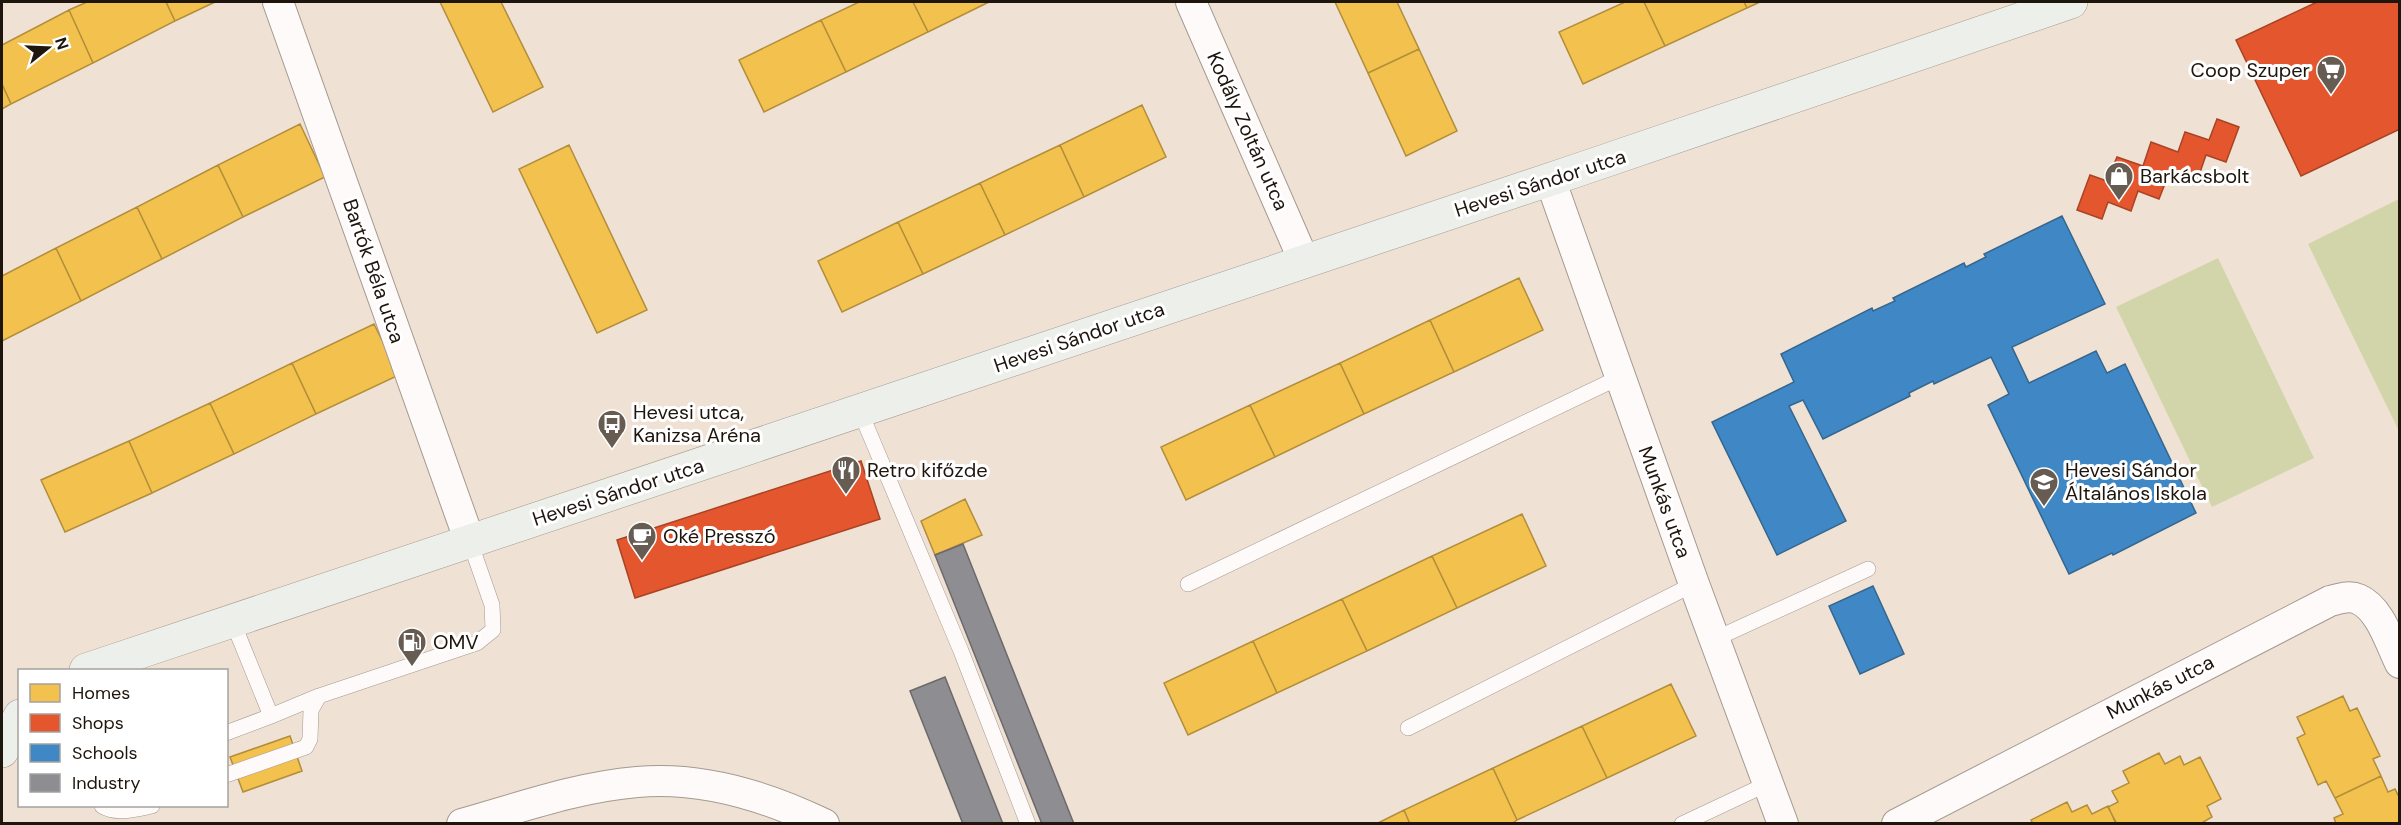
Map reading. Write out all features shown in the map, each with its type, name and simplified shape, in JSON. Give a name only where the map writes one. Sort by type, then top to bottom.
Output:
[{"type":"main road","name":"Hevesi Sándor utca","points":[[89,669],[1550,179],[2060,3]]},
{"type":"main road","points":[[2,718],[18,707]]},
{"type":"main road","points":[[2,751],[18,720]]},
{"type":"street","name":"Bartók Béla utca","points":[[278,2],[470,542]]},
{"type":"street","name":"Kodály Zoltán utca","points":[[1191,2],[1304,261]]},
{"type":"street","name":"Munkás utca","points":[[1550,179],[1694,584],[1783,824]]},
{"type":"street","name":"Munkás utca","points":[[1897,824],[2330,601],[2346,597],[2357,599],[2368,606],[2385,631],[2400,663]]},
{"type":"street","points":[[462,824],[587,789],[638,782],[696,784],[745,792],[784,804],[824,824]]},
{"type":"lane","points":[[1188,584],[1620,377]]},
{"type":"lane","points":[[860,411],[961,651],[1028,824]]},
{"type":"lane","points":[[228,732],[320,696],[477,643],[493,630],[492,605],[470,542]]},
{"type":"lane","points":[[1715,639],[1868,569]]},
{"type":"lane","points":[[1408,728],[1694,584]]},
{"type":"lane","points":[[232,620],[271,716]]},
{"type":"lane","points":[[228,775],[306,747],[310,739],[311,710],[320,696]]},
{"type":"lane","points":[[1682,824],[1767,784]]},
{"type":"lane","points":[[106,807],[117,810],[148,807]]},
{"type":"green space","points":[[2399,199],[2400,429],[2398,429],[2308,244]]},
{"type":"green space","points":[[2218,258],[2314,458],[2212,507],[2116,307]]},
{"type":"building: Homes","points":[[87,2],[166,2],[175,21],[93,63],[69,10]]},
{"type":"building: Homes","points":[[166,2],[215,2],[175,21]]},
{"type":"building: Homes","points":[[440,2],[501,2],[543,87],[493,112]]},
{"type":"building: Homes","points":[[859,2],[913,2],[928,32],[846,72],[821,20]]},
{"type":"building: Homes","points":[[913,2],[989,2],[928,32]]},
{"type":"building: Homes","points":[[1335,2],[1397,2],[1419,49],[1368,73]]},
{"type":"building: Homes","points":[[1625,2],[1644,2],[1665,46],[1583,84],[1559,32]]},
{"type":"building: Homes","points":[[1644,2],[1744,2],[1747,8],[1665,46]]},
{"type":"building: Homes","points":[[1744,2],[1760,2],[1747,8]]},
{"type":"building: Homes","points":[[69,10],[93,63],[11,104],[2,84],[2,45]]},
{"type":"building: Homes","points":[[821,20],[846,72],[764,112],[739,60]]},
{"type":"building: Homes","points":[[1419,49],[1457,131],[1406,156],[1368,73]]},
{"type":"building: Homes","points":[[2,84],[11,104],[2,109]]},
{"type":"building: Homes","points":[[1142,105],[1166,157],[1084,197],[1060,145]]},
{"type":"building: Homes","points":[[300,124],[325,177],[243,217],[218,165]]},
{"type":"building: Homes","points":[[569,145],[647,310],[597,333],[519,169]]},
{"type":"building: Homes","points":[[1060,145],[1084,197],[1005,235],[980,183]]},
{"type":"building: Homes","points":[[218,165],[243,217],[162,259],[137,207]]},
{"type":"building: Homes","points":[[980,183],[1005,235],[923,274],[898,222]]},
{"type":"building: Homes","points":[[137,207],[162,259],[81,301],[56,248]]},
{"type":"building: Homes","points":[[898,222],[923,274],[842,312],[818,261]]},
{"type":"building: Homes","points":[[56,248],[81,301],[2,341],[2,276]]},
{"type":"building: Homes","points":[[1519,278],[1543,330],[1454,372],[1430,320]]},
{"type":"building: Homes","points":[[1430,320],[1454,372],[1364,414],[1340,363]]},
{"type":"building: Homes","points":[[374,324],[399,375],[316,414],[292,363]]},
{"type":"building: Homes","points":[[292,363],[316,414],[234,454],[210,403]]},
{"type":"building: Homes","points":[[1340,363],[1364,414],[1275,457],[1250,405]]},
{"type":"building: Homes","points":[[210,403],[234,454],[152,493],[129,441]]},
{"type":"building: Homes","points":[[1250,405],[1275,457],[1186,500],[1161,447]]},
{"type":"building: Homes","points":[[129,441],[152,493],[65,532],[41,480]]},
{"type":"building: Homes","points":[[965,499],[982,535],[935,555],[921,521]]},
{"type":"building: Homes","points":[[1522,514],[1546,566],[1457,608],[1432,556]]},
{"type":"building: Homes","points":[[1432,556],[1457,608],[1367,651],[1342,599]]},
{"type":"building: Homes","points":[[1342,599],[1367,651],[1277,693],[1253,641]]},
{"type":"building: Homes","points":[[1253,641],[1277,693],[1188,735],[1164,683]]},
{"type":"building: Homes","points":[[1671,684],[1696,736],[1607,778],[1582,726]]},
{"type":"building: Homes","points":[[2343,696],[2350,711],[2357,708],[2380,756],[2373,759],[2381,776],[2335,798],[2326,781],[2318,785],[2297,738],[2305,734],[2297,717]]},
{"type":"building: Homes","points":[[1582,726],[1607,778],[1517,820],[1493,768]]},
{"type":"building: Homes","points":[[290,736],[302,771],[243,792],[230,757]]},
{"type":"building: Homes","points":[[2159,753],[2165,764],[2180,756],[2184,765],[2200,757],[2221,799],[2207,806],[2212,817],[2200,824],[2117,824],[2108,807],[2118,802],[2112,791],[2129,783],[2123,771]]},
{"type":"building: Homes","points":[[1493,768],[1517,820],[1511,824],[1410,824],[1404,810]]},
{"type":"building: Homes","points":[[2381,776],[2388,792],[2395,789],[2400,799],[2400,824],[2336,824],[2334,818],[2343,814],[2335,798]]},
{"type":"building: Homes","points":[[2067,802],[2072,812],[2087,805],[2092,814],[2108,806],[2116,824],[2033,824],[2031,820]]},
{"type":"building: Homes","points":[[1404,810],[1410,824],[1376,824]]},
{"type":"building: Shops","name":"Coop Szuper","points":[[2317,2],[2400,2],[2400,129],[2301,176],[2236,40]]},
{"type":"building: Shops","points":[[2217,119],[2239,127],[2226,162],[2206,155],[2197,181],[2170,171],[2159,199],[2138,191],[2131,211],[2108,202],[2102,219],[2077,210],[2090,175],[2107,181],[2117,157],[2143,166],[2151,142],[2178,152],[2185,132],[2209,140]]},
{"type":"building: Shops","points":[[861,461],[880,519],[635,598],[617,540]]},
{"type":"building: Schools","name":"Hevesi Sándor Általános Iskola","points":[[2062,216],[2105,304],[2012,347],[2029,383],[2096,351],[2107,373],[2125,364],[2196,513],[2113,555],[2112,553],[2069,574],[1988,405],[2009,394],[1991,357],[1934,384],[1933,381],[1909,393],[1910,396],[1823,439],[1803,400],[1789,406],[1846,521],[1777,555],[1712,422],[1794,382],[1781,354],[1872,308],[1873,311],[1895,301],[1893,298],[1964,263],[1966,267],[1986,257],[1984,254]]},
{"type":"building: Schools","points":[[1873,586],[1904,654],[1860,674],[1829,606]]},
{"type":"building: Industry","points":[[963,544],[1074,824],[1042,824],[935,555]]},
{"type":"building: Industry","points":[[945,677],[1003,824],[963,824],[910,691]]},
{"type":"place","name":"Coop Szuper","points":[[2331,96]]},
{"type":"place","name":"Barkácsbolt","points":[[2119,202]]},
{"type":"place","name":"Hevesi utca, Kanizsa Aréna","points":[[612,450]]},
{"type":"place","name":"Retro kifőzde","points":[[846,496]]},
{"type":"place","name":"Hevesi Sándor Általános Iskola","points":[[2044,508]]},
{"type":"place","name":"Oké Presszó","points":[[642,562]]},
{"type":"place","name":"OMV","points":[[412,668]]}]
